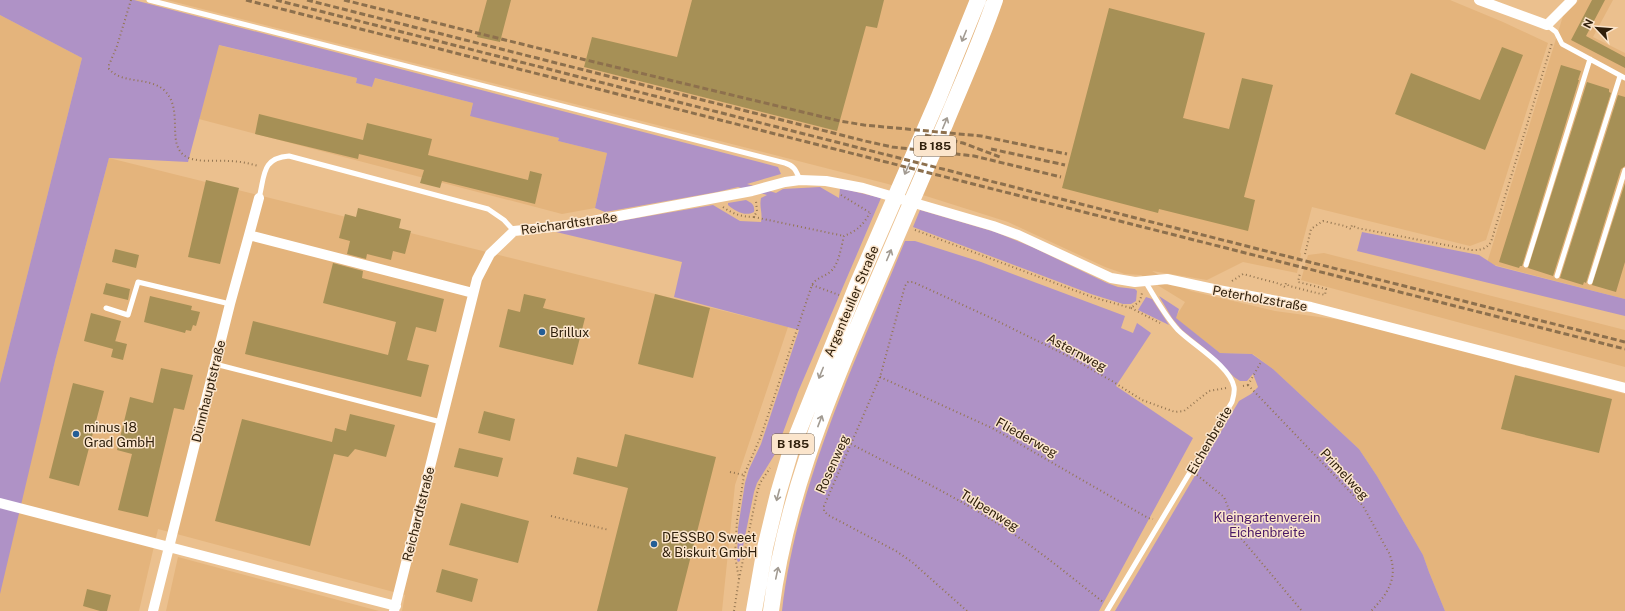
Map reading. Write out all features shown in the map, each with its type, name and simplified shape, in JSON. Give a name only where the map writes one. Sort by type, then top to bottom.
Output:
[{"type":"main road","name":"Argenteuiler Straße","points":[[754,611],[765,548],[778,494],[792,450],[857,285],[938,99],[978,0]]},
{"type":"main road","name":"Argenteuiler Straße","points":[[771,611],[774,589],[787,529],[814,434],[839,370],[971,62],[995,0]]},
{"type":"street","points":[[1479,0],[1547,25],[1572,0]]},
{"type":"street","name":"Reichardtstraße","points":[[395,608],[477,279],[490,254],[504,239],[514,231],[570,224],[752,191],[785,182],[800,180],[826,181],[863,188],[902,199]]},
{"type":"street","name":"Dünnhauptstraße","points":[[153,611],[230,304],[259,198]]},
{"type":"street","name":"Peterholzstraße","points":[[902,199],[1018,235],[1111,278],[1125,281],[1167,279],[1311,307],[1625,388]]},
{"type":"street","points":[[249,236],[473,293]]},
{"type":"street","points":[[0,503],[395,608]]},
{"type":"lane","points":[[149,0],[785,163],[795,168],[800,180]]},
{"type":"lane","points":[[1547,25],[1556,32],[1562,44],[1623,77],[1557,276]]},
{"type":"lane","points":[[1526,265],[1590,59]]},
{"type":"lane","points":[[259,198],[266,168],[270,162],[277,156],[289,156],[488,210],[504,220],[514,231]]},
{"type":"lane","points":[[1590,282],[1625,170]]},
{"type":"lane","points":[[1145,281],[1167,316],[1179,331],[1201,348],[1228,374],[1234,387]]},
{"type":"lane","points":[[106,308],[128,315],[138,282],[230,304]]},
{"type":"lane","points":[[215,364],[441,422]]},
{"type":"lane","name":"Eichenbreite","points":[[1108,610],[1232,402],[1234,387]]},
{"type":"path","points":[[131,0],[117,46],[109,65],[109,69],[113,74],[117,77],[158,86],[165,91],[173,105],[176,118],[176,143],[180,151],[186,157],[196,160],[247,163],[266,168]]},
{"type":"path","points":[[1305,254],[1311,228],[1323,221],[1348,228],[1351,228],[1352,225],[1357,228],[1472,250],[1484,249],[1488,246],[1491,242],[1556,32]]},
{"type":"path","points":[[826,181],[829,187],[839,194],[870,213],[877,215]]},
{"type":"path","points":[[752,191],[757,205],[757,211],[754,217]]},
{"type":"path","points":[[718,197],[720,204],[734,214],[844,236],[856,231],[863,225],[870,213]]},
{"type":"path","points":[[914,229],[1092,297],[1131,308],[1179,331]]},
{"type":"path","points":[[734,611],[739,579],[735,556],[737,520],[744,475],[761,436],[812,285],[815,280],[830,273],[834,269],[844,236]]},
{"type":"path","points":[[1218,290],[1243,274],[1280,284],[1285,287],[1286,283],[1289,286],[1325,295],[1326,289],[1298,282],[1300,273]]},
{"type":"path","points":[[1131,308],[1140,301],[1145,281]]},
{"type":"path","name":"Rosenweg","points":[[908,282],[905,286],[880,377],[824,506],[824,511],[828,515],[896,551],[912,562],[967,611]]},
{"type":"path","name":"Asternweg","points":[[908,282],[913,282],[989,317],[1068,356],[1142,400],[1175,412],[1184,411],[1208,391],[1234,387]]},
{"type":"path","points":[[812,285],[842,297]]},
{"type":"path","name":"Primelweg","points":[[1261,362],[1248,385],[1360,502],[1389,553],[1392,560],[1392,579],[1383,599],[1371,611]]},
{"type":"path","name":"Fliederweg","points":[[880,377],[992,428],[1148,518],[1162,521]]},
{"type":"path","name":"Tulpenweg","points":[[851,444],[973,508],[1006,529],[1105,603],[1108,610]]},
{"type":"path","points":[[730,472],[744,475]]},
{"type":"path","points":[[1191,472],[1224,497],[1240,537],[1302,611]]},
{"type":"path","points":[[551,516],[609,530]]},
{"type":"shaded area","points":[[167,0],[1450,0],[1503,22],[1548,43],[1486,240],[1470,246],[1312,207],[1300,252],[1301,254],[1297,273],[1243,262],[1207,280],[1152,271],[1191,291],[1275,311],[1356,322],[1502,359],[1506,363],[1625,394],[1625,611],[1445,611],[1423,555],[1377,476],[1359,449],[1273,369],[1253,354],[1220,353],[1175,318],[1185,302],[1141,275],[1125,274],[1105,267],[1008,222],[888,184]]},
{"type":"shaded area","points":[[1579,0],[1613,0],[1593,37],[1625,53],[1625,299],[1487,263],[1563,16]]},
{"type":"shaded area","points":[[0,15],[82,58],[0,383]]},
{"type":"shaded area","points":[[218,45],[357,78],[356,83],[372,87],[374,78],[473,103],[470,115],[559,138],[558,141],[607,153],[595,208],[562,214],[199,119]]},
{"type":"shaded area","points":[[109,158],[788,327],[735,485],[722,611],[402,611],[405,595],[158,529],[139,611],[0,611],[0,587],[55,361]]},
{"type":"shaded area","points":[[1324,253],[1625,330],[1625,367],[1301,280],[1308,255]]},
{"type":"shaded area","points":[[178,557],[379,611],[166,611]]},
{"type":"green space","points":[[0,0],[134,0],[778,167],[781,174],[747,184],[776,193],[783,189],[820,187],[839,198],[840,188],[881,198],[798,392],[775,454],[757,483],[740,561],[738,562],[737,560],[738,528],[745,483],[749,469],[761,444],[799,330],[674,297],[682,262],[556,232],[713,205],[740,221],[761,222],[761,198],[767,195],[738,187],[605,212],[595,208],[607,153],[558,141],[559,138],[470,116],[473,103],[375,78],[372,87],[356,83],[357,78],[219,45],[188,162],[109,158],[55,361],[0,594],[0,383],[82,58],[0,15]]},
{"type":"green space","points":[[746,200],[753,204],[754,212],[744,214],[728,205],[728,203]]},
{"type":"green space","points":[[920,210],[995,232],[1032,247],[1107,283],[1118,287],[1135,289],[1137,291],[1136,301],[1131,304],[1123,304],[1091,294],[913,227]]},
{"type":"green space","points":[[1362,232],[1479,255],[1496,266],[1625,299],[1625,316],[1357,251]]},
{"type":"green space","points":[[905,241],[915,241],[981,262],[1125,316],[1121,328],[1133,333],[1137,323],[1151,333],[1116,386],[1193,438],[1099,611],[782,611],[789,563],[800,516],[814,469],[849,376]]},
{"type":"green space","name":"Kleingartenverein Eichenbreite","points":[[1159,296],[1179,309],[1176,318],[1220,353],[1252,354],[1273,369],[1359,449],[1377,476],[1423,555],[1445,611],[1115,611],[1239,401],[1251,394],[1258,387],[1253,374],[1247,381],[1240,381],[1208,351],[1182,330],[1172,318]]},
{"type":"green space","points":[[1146,297],[1152,299],[1169,325],[1138,310]]},
{"type":"building","points":[[487,0],[511,0],[500,42],[477,37]]},
{"type":"building","points":[[692,0],[884,0],[877,28],[866,26],[837,131],[584,67],[592,37],[677,57]]},
{"type":"building","points":[[1592,0],[1605,0],[1586,36],[1625,57],[1625,68],[1571,40]]},
{"type":"building","points":[[1109,8],[1205,33],[1183,118],[1229,129],[1242,78],[1273,85],[1244,197],[1255,200],[1248,231],[1159,209],[1158,213],[1062,188]]},
{"type":"building","points":[[1502,47],[1523,55],[1485,150],[1395,114],[1411,73],[1480,100]]},
{"type":"building","points":[[1561,65],[1581,71],[1522,266],[1519,268],[1499,262]]},
{"type":"building","points":[[1587,82],[1609,89],[1609,92],[1611,93],[1553,276],[1528,268]]},
{"type":"building","points":[[1618,95],[1625,97],[1625,166],[1621,169],[1586,283],[1584,282],[1583,285],[1560,278]]},
{"type":"building","points":[[259,114],[363,140],[367,123],[432,139],[428,155],[528,180],[530,171],[542,174],[535,204],[442,181],[440,188],[420,183],[424,170],[359,154],[358,159],[255,134]]},
{"type":"building","points":[[206,180],[239,188],[220,264],[188,257]]},
{"type":"building","points":[[1625,183],[1625,262],[1616,292],[1592,285]]},
{"type":"building","points":[[358,208],[401,219],[399,228],[411,231],[405,254],[393,251],[391,260],[367,254],[366,259],[347,254],[350,241],[339,238],[345,214],[356,217]]},
{"type":"building","points":[[115,249],[139,255],[136,268],[112,262]]},
{"type":"building","points":[[333,263],[363,271],[362,278],[444,299],[436,332],[416,327],[407,360],[429,365],[421,397],[245,354],[253,321],[388,355],[396,322],[323,303]]},
{"type":"building","points":[[106,283],[130,289],[128,300],[103,294]]},
{"type":"building","name":"Brillux","points":[[524,294],[546,299],[543,308],[585,318],[573,365],[499,347],[508,309],[520,312]]},
{"type":"building","points":[[655,294],[710,308],[693,378],[638,364]]},
{"type":"building","points":[[150,296],[192,306],[191,310],[200,312],[196,326],[193,325],[191,331],[186,330],[185,333],[144,322]]},
{"type":"building","points":[[91,313],[121,321],[113,349],[84,341]]},
{"type":"building","points":[[115,341],[127,344],[123,360],[111,357]]},
{"type":"building","points":[[161,368],[193,375],[184,410],[174,408],[148,517],[118,510],[132,454],[117,450],[130,397],[153,403]]},
{"type":"building","points":[[1515,375],[1612,399],[1599,453],[1501,429]]},
{"type":"building","name":"minus 18 Grad GmbH","points":[[73,383],[104,391],[79,486],[49,478]]},
{"type":"building","points":[[484,411],[515,419],[510,441],[478,433]]},
{"type":"building","points":[[350,414],[395,425],[386,457],[355,449],[348,457],[334,454],[310,546],[215,521],[242,419],[332,442],[335,428],[346,431]]},
{"type":"building","name":"DESSBO Sweet & Biskuit GmbH","points":[[625,434],[716,457],[677,611],[597,611],[628,488],[573,474],[577,457],[617,467]]},
{"type":"building","points":[[459,448],[503,458],[498,477],[454,467]]},
{"type":"building","points":[[461,503],[529,521],[518,563],[449,545]]},
{"type":"building","points":[[442,569],[478,579],[472,602],[436,592]]},
{"type":"building","points":[[87,589],[111,595],[107,611],[100,611],[83,606]]},
{"type":"railway","points":[[246,0],[1625,349]]},
{"type":"railway","points":[[276,0],[1625,342]]},
{"type":"railway","points":[[307,0],[865,141],[892,147],[974,156],[1061,177]]},
{"type":"railway","points":[[344,0],[840,121],[864,125],[981,136],[1067,154]]},
{"type":"railway","points":[[925,135],[963,143],[1000,157]]},
{"type":"railway","points":[[991,149],[1065,165]]},
{"type":"place","name":"Brillux","points":[[542,332]]},
{"type":"place","name":"minus 18 Grad GmbH","points":[[76,434]]},
{"type":"place","name":"DESSBO Sweet & Biskuit GmbH","points":[[654,544]]}]
